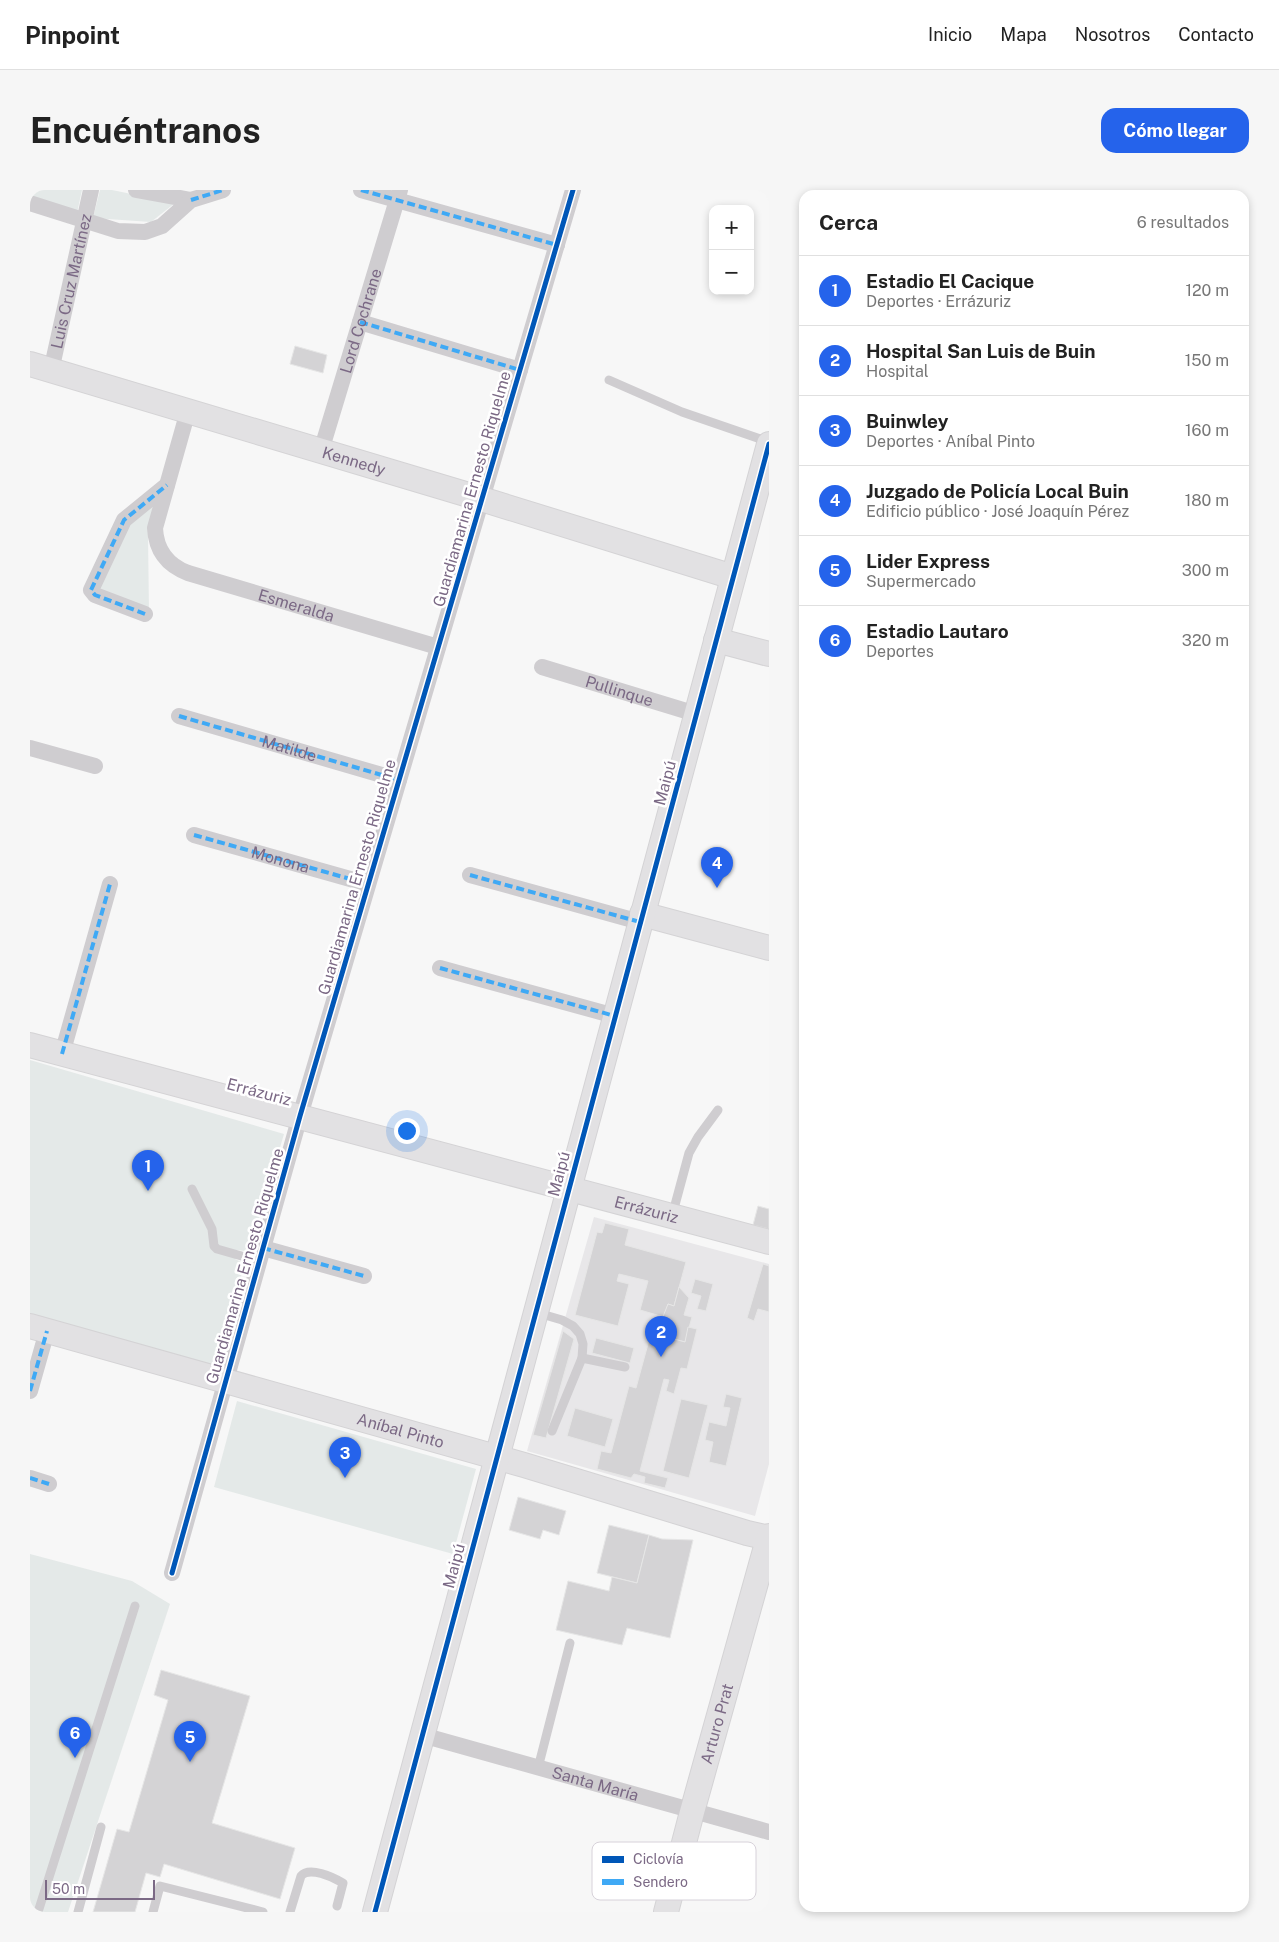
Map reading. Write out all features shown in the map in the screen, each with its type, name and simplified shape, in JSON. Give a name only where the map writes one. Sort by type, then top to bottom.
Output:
[{"type":"street","name":"Luis Cruz Martínez","points":[[41,367],[91,190]]},
{"type":"street","points":[[136,190],[191,200]]},
{"type":"street","points":[[30,203],[127,232],[145,232],[162,226],[191,200],[223,190]]},
{"type":"street","points":[[361,190],[399,195],[557,245]]},
{"type":"street","name":"Guardiamarina Ernesto Riquelme","points":[[172,1573],[300,1116],[573,190]]},
{"type":"street","name":"Lord Cochrane","points":[[321,451],[399,195]]},
{"type":"street","points":[[360,322],[520,370]]},
{"type":"street","name":"Kennedy","points":[[41,367],[733,577]]},
{"type":"street","points":[[145,614],[95,595],[91,590],[124,520],[167,485],[188,411]]},
{"type":"street","name":"Maipú","points":[[375,1912],[769,443]]},
{"type":"street","name":"Esmeralda","points":[[167,485],[155,528],[155,536],[161,553],[173,566],[188,573],[438,647]]},
{"type":"street","name":"Kennedy","points":[[676,560],[704,580],[725,605]]},
{"type":"street","points":[[716,640],[769,654]]},
{"type":"street","name":"Pullinque","points":[[542,667],[696,714]]},
{"type":"street","name":"Matilde","points":[[179,716],[399,780]]},
{"type":"street","points":[[30,748],[95,766]]},
{"type":"street","name":"Monona","points":[[194,835],[368,884]]},
{"type":"street","points":[[470,875],[769,948]]},
{"type":"street","points":[[62,1054],[110,884]]},
{"type":"street","points":[[440,968],[615,1016]]},
{"type":"street","name":"Errázuriz","points":[[30,1045],[769,1242]]},
{"type":"street","points":[[261,1255],[364,1276]]},
{"type":"street","points":[[30,1391],[38,1329]]},
{"type":"street","name":"Aníbal Pinto","points":[[38,1329],[496,1458],[747,1533],[769,1537]]},
{"type":"street","points":[[30,1478],[49,1484]]},
{"type":"street","name":"Arturo Prat","points":[[684,1842],[769,1537]]},
{"type":"street","name":"Santa María","points":[[422,1735],[769,1832]]},
{"type":"lane","points":[[609,380],[682,412],[769,443]]},
{"type":"lane","points":[[672,1216],[689,1153],[718,1110]]},
{"type":"lane","points":[[192,1189],[212,1229],[214,1246],[217,1249],[261,1255]]},
{"type":"lane","points":[[535,1312],[562,1320],[576,1329],[583,1344],[582,1358],[552,1431]]},
{"type":"lane","points":[[582,1358],[625,1367]]},
{"type":"lane","points":[[38,1912],[135,1606]]},
{"type":"lane","points":[[538,1768],[570,1643]]},
{"type":"lane","points":[[78,1912],[101,1827]]},
{"type":"lane","points":[[290,1912],[301,1876],[304,1872],[310,1871],[343,1883],[337,1906]]},
{"type":"lane","points":[[153,1912],[160,1886],[263,1912]]},
{"type":"shaded area","points":[[30,190],[82,190],[77,213],[30,198]]},
{"type":"shaded area","points":[[100,190],[112,190],[175,203],[151,222],[93,218]]},
{"type":"shaded area","points":[[154,502],[148,535],[149,613],[96,591],[131,520]]},
{"type":"shaded area","points":[[30,1060],[284,1134],[250,1249],[246,1251],[237,1250],[235,1259],[245,1264],[212,1370],[30,1319]]},
{"type":"shaded area","points":[[594,1217],[769,1264],[769,1464],[755,1516],[527,1451]]},
{"type":"shaded area","points":[[237,1401],[476,1469],[453,1554],[214,1487]]},
{"type":"shaded area","points":[[30,1554],[132,1581],[170,1604],[68,1912],[30,1912]]},
{"type":"building","points":[[295,346],[327,355],[323,373],[290,364]]},
{"type":"building","points":[[758,1206],[769,1209],[769,1229],[753,1225]]},
{"type":"building","points":[[605,1223],[629,1229],[625,1245],[686,1262],[674,1306],[668,1304],[664,1317],[640,1310],[648,1281],[619,1274],[617,1281],[629,1284],[618,1326],[575,1315],[597,1232],[602,1233]]},
{"type":"building","points":[[763,1264],[769,1266],[769,1312],[758,1309],[754,1321],[747,1318]]},
{"type":"building","points":[[695,1279],[713,1284],[706,1311],[697,1309],[701,1296],[691,1293]]},
{"type":"building","points":[[679,1287],[689,1298],[684,1315],[692,1317],[685,1342],[656,1334],[668,1304],[674,1306]]},
{"type":"building","points":[[688,1327],[697,1329],[687,1369],[681,1368],[674,1394],[666,1391],[669,1380],[664,1379],[640,1471],[668,1478],[665,1488],[644,1483],[645,1477],[634,1474],[631,1478],[597,1469],[601,1451],[611,1453],[629,1386],[636,1388],[651,1333],[685,1342]]},
{"type":"building","points":[[563,1331],[574,1339],[546,1438],[533,1435]]},
{"type":"building","points":[[596,1338],[634,1348],[630,1363],[592,1353]]},
{"type":"building","points":[[726,1394],[742,1398],[726,1466],[709,1462],[713,1442],[705,1440],[709,1422],[726,1426],[730,1408],[723,1407]]},
{"type":"building","points":[[681,1399],[708,1405],[689,1478],[663,1471]]},
{"type":"building","points":[[575,1408],[613,1419],[605,1447],[567,1436]]},
{"type":"building","points":[[518,1497],[566,1511],[559,1535],[543,1530],[540,1539],[509,1530]]},
{"type":"building","points":[[609,1525],[649,1535],[637,1583],[597,1573]]},
{"type":"building","points":[[649,1535],[662,1539],[693,1540],[670,1638],[627,1628],[622,1645],[556,1630],[568,1581],[609,1591],[612,1577],[637,1583]]},
{"type":"building","points":[[161,1670],[250,1696],[212,1823],[295,1848],[280,1899],[164,1864],[160,1877],[146,1873],[135,1912],[93,1912],[117,1829],[129,1832],[168,1700],[154,1695]]},
{"type":"marked path","points":[[191,200],[223,190]]},
{"type":"marked path","points":[[361,190],[557,245]]},
{"type":"marked path","points":[[360,322],[520,370]]},
{"type":"marked path","points":[[145,614],[95,595],[91,590],[124,520],[167,485]]},
{"type":"marked path","points":[[179,716],[399,780]]},
{"type":"marked path","points":[[194,835],[368,884]]},
{"type":"marked path","points":[[470,875],[640,922]]},
{"type":"marked path","points":[[62,1054],[110,884]]},
{"type":"marked path","points":[[440,968],[615,1016]]},
{"type":"marked path","points":[[263,1248],[364,1276]]},
{"type":"marked path","points":[[30,1391],[47,1331]]},
{"type":"marked path","points":[[30,1478],[49,1484]]},
{"type":"cycle path","points":[[172,1573],[300,1116],[573,190]]},
{"type":"cycle path","points":[[375,1912],[769,444]]},
{"type":"place","name":"Juzgado de Policía Local Buin","points":[[717,888]]},
{"type":"place","name":"Estadio El Cacique","points":[[148,1191]]},
{"type":"place","name":"Hospital San Luis de Buin","points":[[661,1357]]},
{"type":"place","name":"Buinwley","points":[[345,1478]]},
{"type":"place","name":"Estadio Lautaro","points":[[75,1758]]},
{"type":"place","name":"Lider Express","points":[[190,1762]]}]
